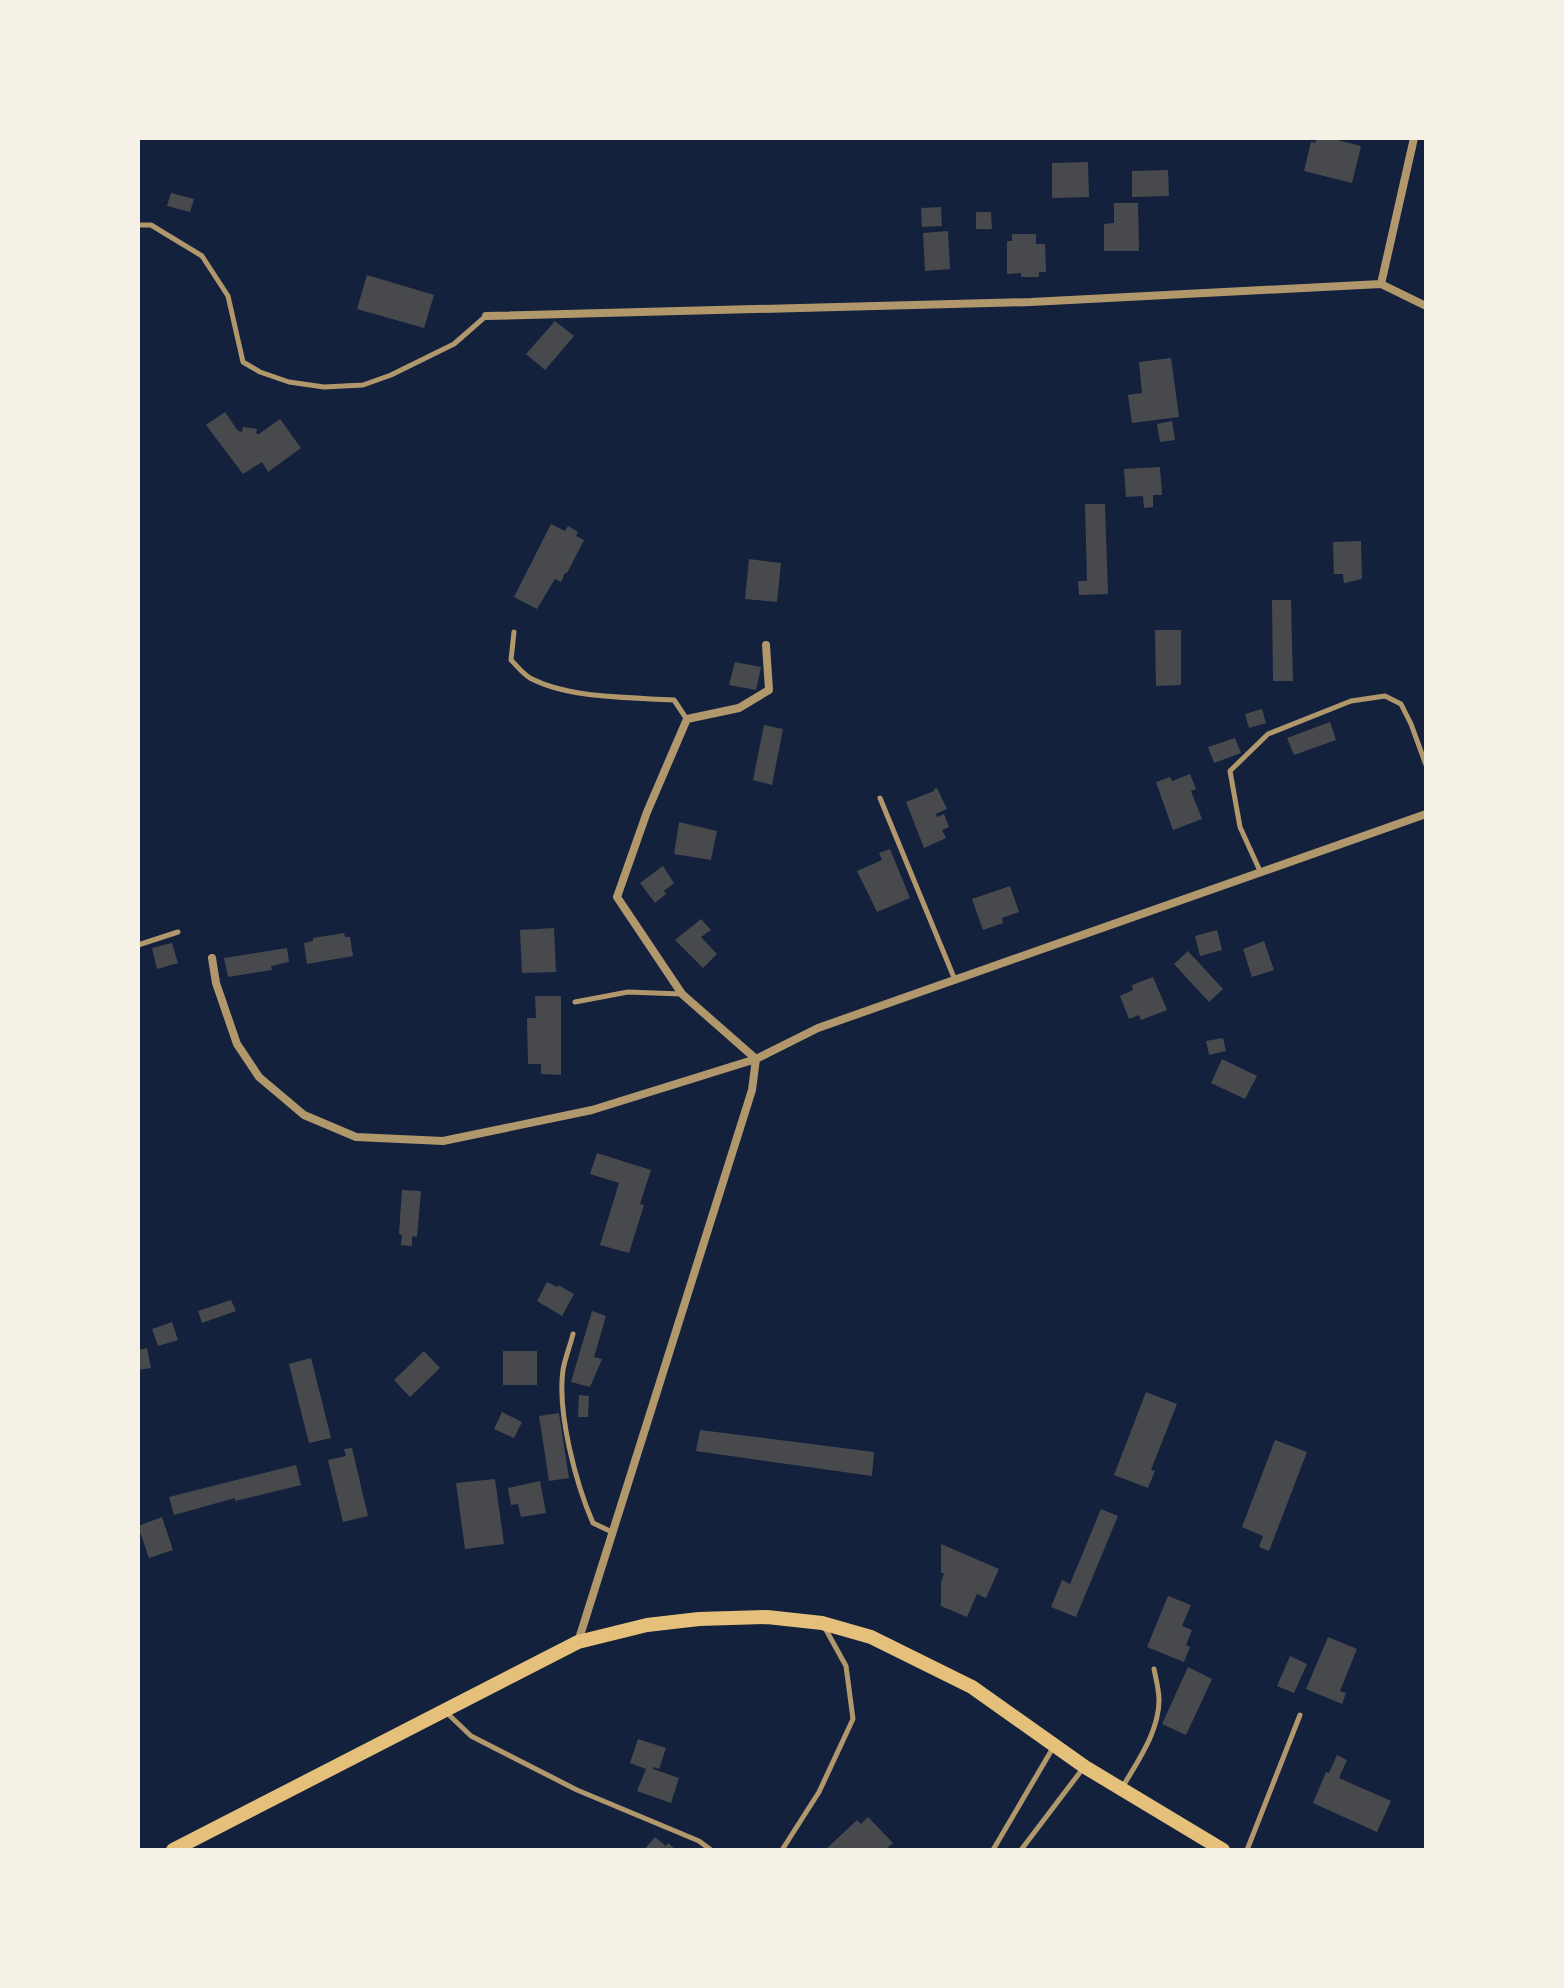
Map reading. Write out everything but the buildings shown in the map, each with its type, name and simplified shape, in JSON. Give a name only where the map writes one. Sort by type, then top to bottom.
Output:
[{"type":"main road","points":[[173,1850],[578,1642],[647,1625],[699,1619],[767,1617],[822,1623],[871,1637],[972,1687],[1085,1767],[1223,1850]]},
{"type":"street","points":[[1381,284],[1414,138]]},
{"type":"street","points":[[486,316],[1031,302],[1381,284],[1426,306]]},
{"type":"street","points":[[756,1059],[682,994],[617,897],[647,812],[687,719],[739,708],[769,690],[766,645]]},
{"type":"street","points":[[212,958],[216,983],[237,1044],[259,1077],[304,1115],[356,1137],[443,1141],[592,1110],[756,1059],[818,1028],[1426,814]]},
{"type":"street","points":[[578,1642],[752,1090],[756,1059]]},
{"type":"lane","points":[[138,225],[151,225],[202,256],[228,296],[243,362],[289,382],[324,387],[363,385],[454,344],[486,316]]},
{"type":"lane","points":[[514,632],[511,660],[527,676],[554,688],[598,695],[674,700],[687,719]]},
{"type":"lane","points":[[1261,872],[1240,827],[1230,771],[1268,734],[1351,701],[1385,696],[1401,704],[1426,765]]},
{"type":"lane","points":[[880,798],[955,980]]},
{"type":"lane","points":[[138,945],[178,932]]},
{"type":"lane","points":[[575,1002],[628,992],[682,994]]},
{"type":"lane","points":[[573,1334],[563,1371],[563,1398],[571,1453],[593,1523],[612,1532]]},
{"type":"lane","points":[[782,1850],[819,1792],[853,1719],[846,1666],[822,1623]]},
{"type":"lane","points":[[1122,1789],[1152,1733],[1157,1716],[1159,1701],[1154,1669]]},
{"type":"lane","points":[[445,1711],[471,1736],[577,1790],[699,1841],[711,1850]]},
{"type":"lane","points":[[1247,1850],[1300,1715]]},
{"type":"lane","points":[[993,1850],[1054,1745]]},
{"type":"lane","points":[[1021,1850],[1085,1767]]}]
